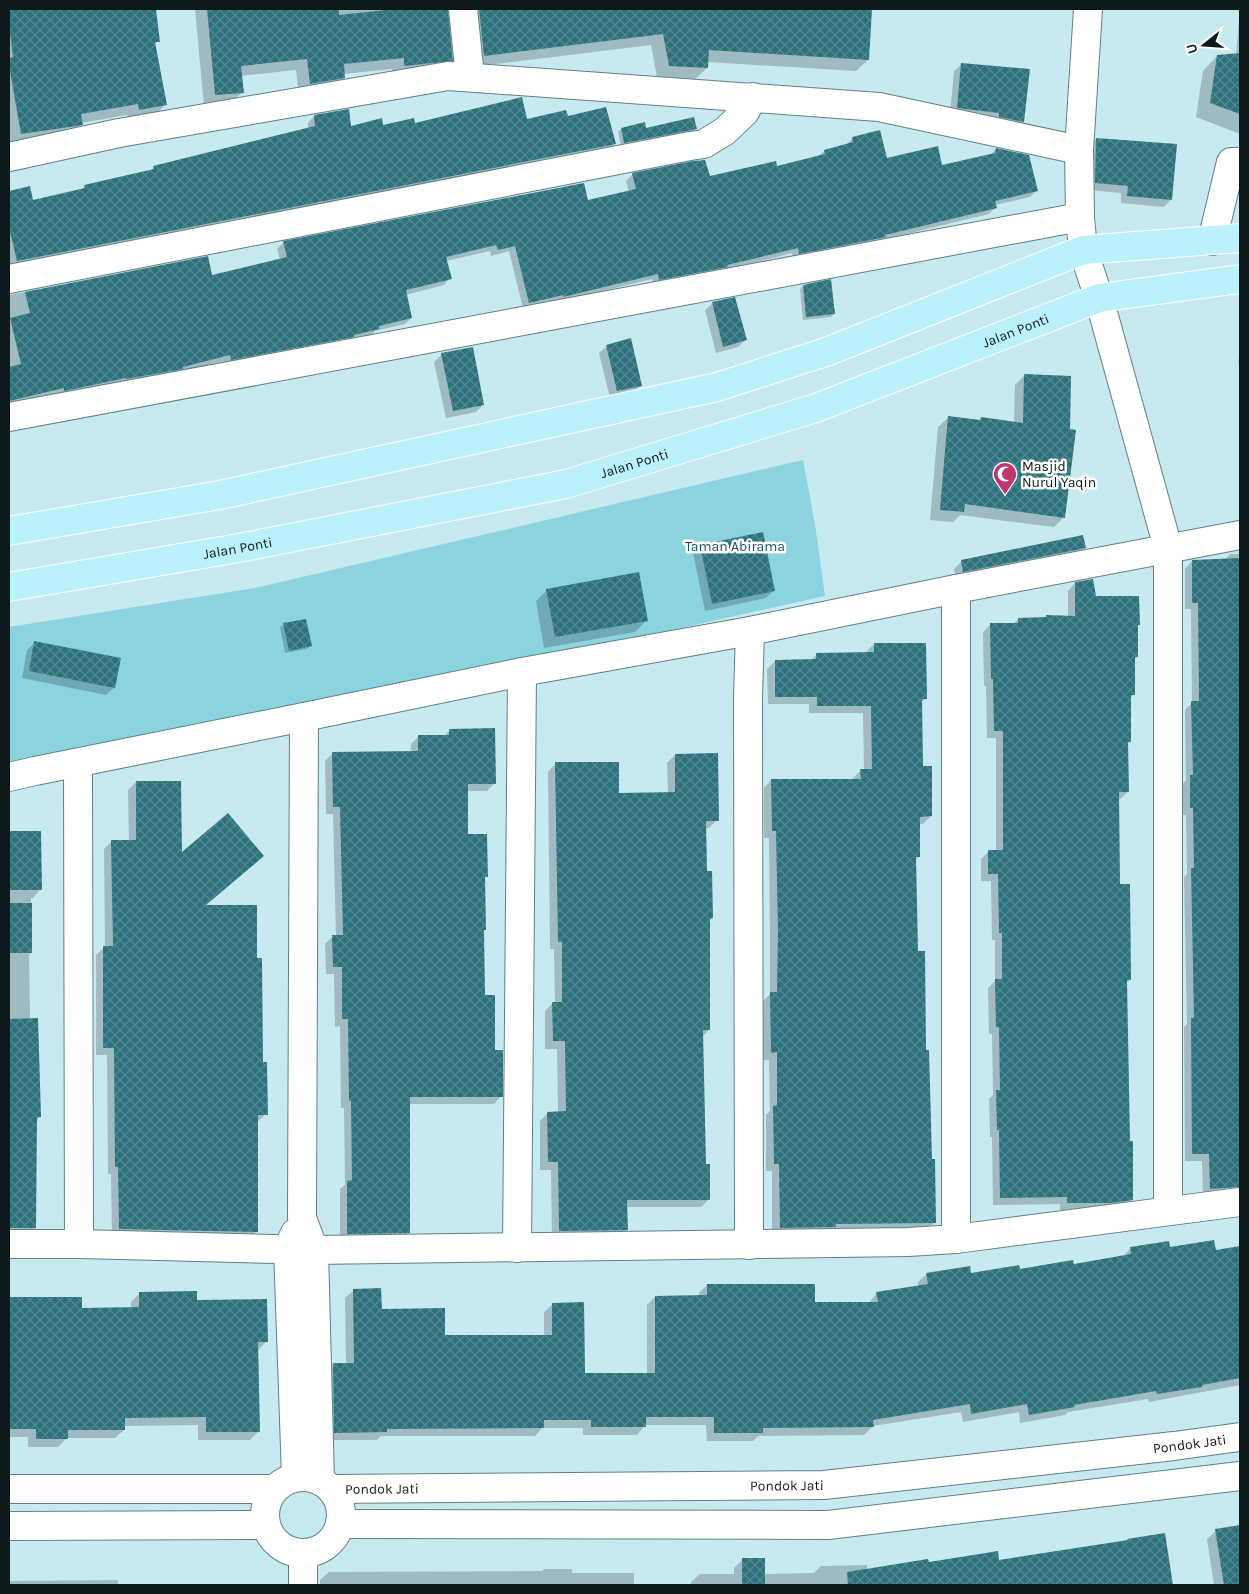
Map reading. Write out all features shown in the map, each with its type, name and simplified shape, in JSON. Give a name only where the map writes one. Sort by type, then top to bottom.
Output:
[{"type":"main road","points":[[9,531],[220,495],[718,388],[826,352],[1083,250],[1240,238]]},
{"type":"main road","name":"Jalan Ponti","points":[[9,587],[239,548],[566,484],[816,408],[1099,298],[1240,279]]},
{"type":"street","points":[[463,9],[470,78]]},
{"type":"street","points":[[1088,9],[1079,150],[1080,217],[1083,250],[1099,298],[1168,548],[1168,1211]]},
{"type":"street","points":[[9,157],[119,133],[448,76],[879,107],[1079,150]]},
{"type":"street","points":[[9,279],[704,144],[725,131],[745,112],[753,97]]},
{"type":"street","points":[[1212,241],[1231,162],[1240,162]]},
{"type":"street","points":[[9,417],[1080,217]]},
{"type":"street","points":[[9,777],[522,672],[750,631],[956,589],[1240,535]]},
{"type":"street","points":[[956,589],[956,1240]]},
{"type":"street","points":[[749,1244],[748,697],[750,631]]},
{"type":"street","points":[[517,1248],[522,672]]},
{"type":"street","points":[[304,717],[301,1249],[305,1484]]},
{"type":"street","points":[[78,763],[79,1244]]},
{"type":"street","points":[[9,1244],[301,1249],[908,1242],[956,1240],[1240,1202]]},
{"type":"street","name":"Pondok Jati","points":[[9,1489],[305,1484],[824,1485],[1240,1437]]},
{"type":"street","points":[[1174,1446],[1182,1484]]},
{"type":"street","points":[[340,1524],[828,1525],[1240,1476]]},
{"type":"street","points":[[305,1484],[337,1499],[341,1511],[340,1524],[335,1535],[316,1551],[303,1553],[291,1551],[280,1545],[271,1536],[266,1525],[265,1512],[268,1500],[305,1484]]},
{"type":"street","points":[[9,1526],[266,1525]]},
{"type":"street","points":[[303,1553],[304,1585]]},
{"type":"green space","name":"Taman Abirama","points":[[803,460],[815,524],[825,596],[618,642],[9,768],[9,627],[255,588]]},
{"type":"building","points":[[9,9],[156,9],[160,42],[155,42],[167,105],[139,110],[138,104],[81,114],[83,125],[21,134],[9,65],[9,58],[13,57]]},
{"type":"building","points":[[207,9],[339,9],[339,15],[395,9],[448,9],[453,61],[404,66],[404,58],[344,64],[345,78],[310,84],[307,59],[241,66],[244,93],[215,95]]},
{"type":"building","points":[[479,9],[872,9],[869,60],[709,50],[708,68],[669,66],[663,34],[484,56]]},
{"type":"building","points":[[1240,53],[1240,114],[1210,103],[1217,55]]},
{"type":"building","points":[[961,63],[1030,69],[1024,122],[999,117],[999,113],[957,108]]},
{"type":"building","points":[[522,97],[527,119],[566,110],[568,116],[606,107],[616,144],[17,261],[9,227],[9,191],[30,186],[33,200],[85,188],[84,185],[154,169],[153,166],[315,126],[314,115],[349,109],[351,126],[382,118],[383,125],[414,118],[415,123]]},
{"type":"building","points":[[694,117],[697,129],[624,143],[621,128],[645,122],[646,128]]},
{"type":"building","points":[[880,130],[887,158],[938,146],[942,165],[995,153],[996,148],[1029,155],[1038,191],[995,201],[997,208],[885,235],[886,237],[799,254],[798,248],[727,265],[728,267],[659,280],[658,274],[563,297],[563,295],[529,303],[515,246],[498,250],[496,245],[446,257],[452,279],[406,290],[412,318],[379,326],[379,329],[354,335],[354,337],[231,360],[230,355],[183,367],[183,369],[126,378],[64,391],[64,388],[9,401],[9,367],[21,364],[10,318],[30,313],[25,292],[208,256],[212,275],[287,257],[283,241],[584,183],[588,200],[636,189],[632,173],[693,161],[705,160],[710,176],[776,161],[777,166],[825,154],[824,150],[853,142],[852,137]]},
{"type":"building","points":[[1096,138],[1177,144],[1172,200],[1127,196],[1128,186],[1095,183]]},
{"type":"building","points":[[831,279],[835,314],[806,317],[803,285]]},
{"type":"building","points":[[735,297],[747,340],[723,347],[712,302]]},
{"type":"building","points":[[631,338],[642,386],[617,391],[606,345]]},
{"type":"building","points":[[473,347],[484,405],[453,411],[441,353]]},
{"type":"building","points":[[1024,374],[1071,376],[1070,429],[1076,430],[1065,518],[965,504],[964,512],[940,510],[948,416],[980,420],[981,417],[1023,423]]},
{"type":"building","points":[[763,532],[775,591],[712,604],[700,545]]},
{"type":"building","points":[[1083,535],[1086,548],[963,572],[961,560]]},
{"type":"building","points":[[1240,558],[1240,1187],[1210,1189],[1209,1154],[1192,1154],[1191,1018],[1194,1018],[1191,868],[1194,868],[1193,808],[1190,808],[1190,775],[1193,775],[1191,701],[1199,701],[1198,603],[1192,603],[1192,560]]},
{"type":"building","points":[[639,572],[648,621],[555,637],[546,589]]},
{"type":"building","points":[[1093,579],[1096,596],[1139,596],[1138,657],[1135,657],[1135,695],[1131,695],[1131,742],[1128,742],[1129,792],[1119,792],[1120,884],[1130,884],[1131,980],[1127,980],[1130,1141],[1133,1141],[1133,1200],[1111,1203],[1067,1203],[1067,1197],[1000,1198],[999,1130],[997,1130],[996,1090],[1000,1090],[999,1027],[996,1027],[995,979],[1002,979],[1002,933],[999,933],[998,874],[988,874],[988,850],[1003,850],[1003,731],[994,731],[990,623],[1018,623],[1018,618],[1046,617],[1046,615],[1075,616],[1075,582]]},
{"type":"building","points":[[306,619],[312,646],[289,651],[283,623]]},
{"type":"building","points":[[34,641],[121,658],[115,688],[29,671]]},
{"type":"building","points":[[874,643],[926,643],[927,699],[922,699],[923,766],[932,766],[932,816],[920,817],[920,857],[916,857],[918,951],[925,951],[926,1050],[929,1050],[932,1159],[935,1159],[936,1223],[836,1224],[836,1227],[780,1228],[779,1164],[774,1164],[773,1106],[777,1105],[777,1052],[771,1053],[770,992],[777,992],[778,931],[776,831],[772,831],[771,779],[861,779],[860,769],[872,769],[871,706],[817,706],[817,697],[775,697],[775,660],[816,659],[816,653],[874,652]]},
{"type":"building","points":[[495,728],[496,784],[468,784],[468,834],[487,834],[488,877],[485,877],[486,930],[484,930],[485,995],[495,995],[495,1050],[503,1050],[503,1097],[410,1097],[410,1233],[347,1234],[347,1181],[352,1180],[351,1101],[349,1101],[348,1019],[342,1019],[342,967],[333,967],[332,935],[343,935],[340,807],[333,807],[332,752],[418,751],[418,735],[449,735],[449,729]]},
{"type":"building","points":[[718,753],[719,821],[706,821],[707,871],[712,871],[713,918],[710,919],[710,1030],[703,1030],[706,1164],[710,1164],[710,1200],[627,1200],[628,1230],[559,1231],[558,1162],[548,1162],[547,1112],[566,1111],[565,1041],[553,1041],[552,1002],[562,1002],[562,942],[558,942],[555,762],[619,762],[619,793],[675,792],[675,754]]},
{"type":"building","points":[[136,781],[181,781],[182,852],[228,813],[264,856],[206,905],[257,905],[257,958],[262,958],[263,1062],[267,1062],[268,1115],[258,1115],[258,1232],[119,1229],[118,1167],[115,1167],[114,1048],[103,1048],[103,946],[113,946],[111,840],[136,840]]},
{"type":"building","points":[[9,831],[41,831],[42,890],[10,890]]},
{"type":"building","points":[[9,903],[32,903],[32,953],[9,953]]},
{"type":"building","points":[[38,1018],[41,1117],[37,1117],[36,1228],[9,1228],[9,1019]]},
{"type":"building","points":[[1214,1240],[1216,1250],[1240,1246],[1240,1378],[1202,1385],[1202,1387],[1157,1394],[1156,1391],[1029,1415],[1027,1404],[971,1414],[970,1404],[873,1420],[874,1427],[763,1428],[763,1433],[714,1433],[714,1417],[646,1417],[646,1427],[591,1427],[591,1420],[544,1420],[544,1428],[387,1429],[387,1432],[334,1433],[333,1363],[354,1363],[353,1289],[381,1288],[382,1309],[445,1308],[445,1335],[552,1335],[552,1303],[584,1302],[585,1373],[655,1373],[655,1296],[707,1295],[707,1284],[815,1284],[815,1302],[878,1302],[876,1292],[928,1284],[926,1273],[970,1266],[971,1273],[1019,1265],[1020,1269],[1073,1260],[1074,1264],[1131,1254],[1130,1247],[1169,1241],[1170,1247]]},
{"type":"building","points":[[197,1291],[197,1300],[267,1299],[268,1342],[258,1342],[260,1432],[206,1432],[206,1417],[125,1418],[125,1430],[68,1430],[68,1439],[36,1439],[36,1429],[9,1429],[9,1297],[82,1297],[82,1308],[139,1307],[139,1292]]},
{"type":"building","points":[[1240,1525],[1240,1585],[1224,1585],[1215,1529]]},
{"type":"building","points":[[1165,1533],[1173,1585],[848,1585],[847,1572],[928,1559],[929,1562],[998,1551],[999,1560]]},
{"type":"building","points":[[742,1558],[765,1558],[765,1585],[742,1585]]},
{"type":"place","name":"Masjid Nurul Yaqin","points":[[1005,495]]}]
